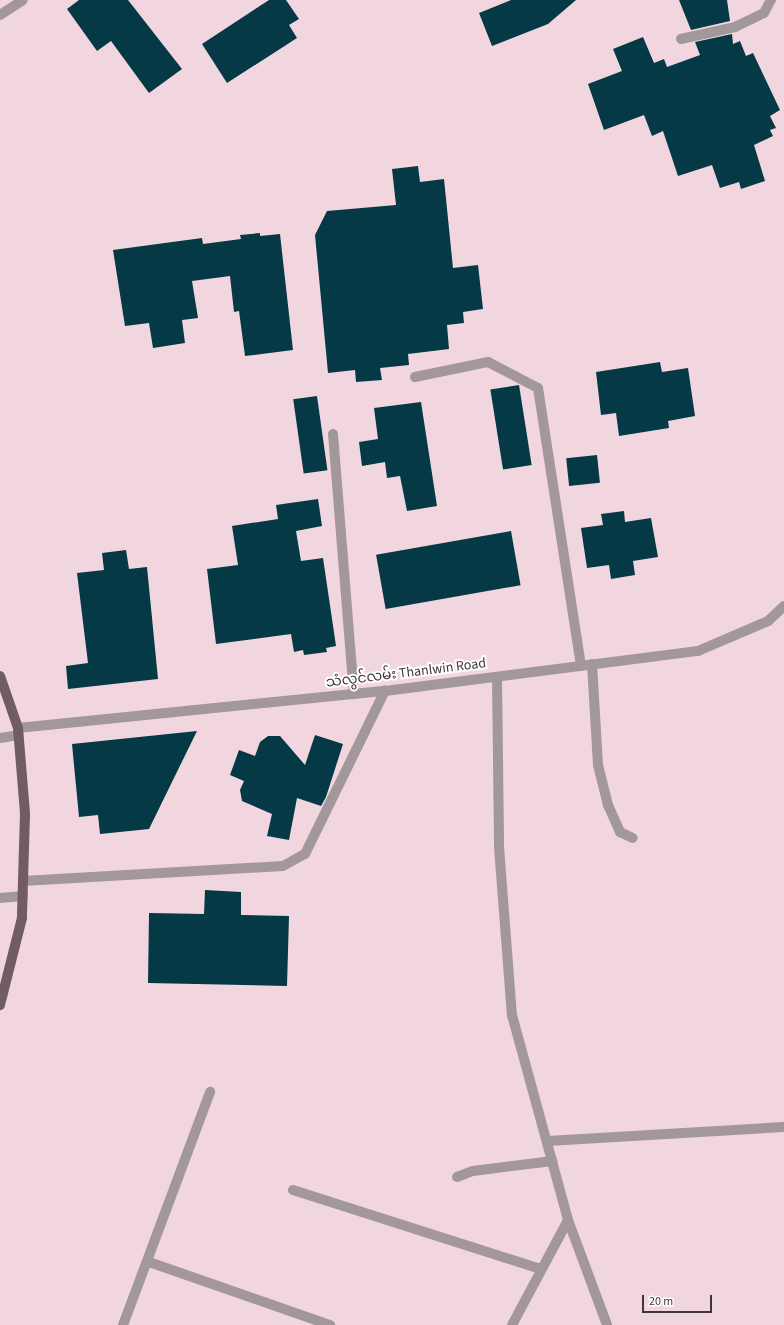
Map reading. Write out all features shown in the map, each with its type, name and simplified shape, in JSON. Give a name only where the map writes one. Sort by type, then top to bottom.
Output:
[{"type":"main road","points":[[0,676],[18,731],[26,814],[22,918],[4,974],[0,1005]]},
{"type":"street","points":[[0,15],[23,0]]},
{"type":"street","points":[[681,39],[735,27],[764,13],[771,0]]},
{"type":"street","points":[[415,377],[488,362],[538,388],[581,666]]},
{"type":"street","points":[[333,434],[354,694]]},
{"type":"street","name":"သံလွင်လမ်း Thanlwin Road","points":[[0,738],[18,731],[385,691],[698,651],[768,621],[784,606]]},
{"type":"street","points":[[768,621],[784,616]]},
{"type":"street","points":[[592,664],[598,765],[608,805],[620,832],[633,838]]},
{"type":"street","points":[[497,677],[499,847],[512,1015],[548,1141],[568,1220],[607,1325]]},
{"type":"street","points":[[23,881],[283,866],[305,854],[385,691]]},
{"type":"street","points":[[0,898],[23,896]]},
{"type":"street","points":[[123,1325],[149,1262],[210,1092]]},
{"type":"street","points":[[548,1141],[784,1127]]},
{"type":"street","points":[[456,1177],[473,1171],[552,1161]]},
{"type":"street","points":[[293,1190],[541,1269]]},
{"type":"street","points":[[512,1325],[568,1220]]},
{"type":"street","points":[[149,1262],[330,1325]]},
{"type":"building","points":[[79,0],[128,0],[182,69],[149,93],[111,41],[97,51],[67,9]]},
{"type":"building","points":[[269,0],[286,0],[299,19],[289,25],[297,38],[227,83],[202,44]]},
{"type":"building","points":[[511,0],[576,0],[548,24],[492,46],[479,13]]},
{"type":"building","points":[[679,0],[727,0],[730,21],[691,30]]},
{"type":"building","points":[[732,34],[733,44],[740,41],[746,56],[753,53],[780,110],[770,116],[776,128],[770,130],[773,136],[754,145],[765,181],[741,189],[739,182],[720,188],[712,165],[678,176],[663,131],[652,136],[644,115],[604,130],[588,84],[622,71],[613,49],[643,37],[654,63],[664,59],[667,67],[700,55],[695,42]]},
{"type":"building","points":[[418,166],[420,182],[444,179],[453,268],[478,265],[483,309],[463,312],[464,323],[447,325],[449,349],[408,354],[409,365],[380,368],[382,380],[356,382],[355,370],[328,373],[315,235],[327,211],[396,205],[392,169]]},
{"type":"building","points":[[260,233],[260,236],[280,234],[293,350],[245,356],[239,311],[234,312],[230,276],[192,281],[198,318],[182,320],[185,343],[153,348],[149,323],[125,326],[113,250],[202,238],[203,244],[241,239],[240,235]]},
{"type":"building","points":[[660,362],[662,372],[688,368],[695,416],[668,421],[669,428],[619,436],[616,413],[601,415],[596,372]]},
{"type":"building","points":[[519,385],[532,465],[503,470],[490,390]]},
{"type":"building","points":[[317,396],[327,470],[304,474],[293,399]]},
{"type":"building","points":[[421,402],[437,506],[407,511],[400,476],[387,478],[385,462],[362,466],[359,442],[378,439],[374,408]]},
{"type":"building","points":[[597,455],[600,483],[569,486],[566,458]]},
{"type":"building","points":[[318,499],[322,526],[296,531],[301,561],[323,558],[336,646],[326,648],[327,652],[304,655],[303,650],[294,652],[291,634],[216,644],[207,569],[238,565],[232,526],[278,519],[276,505]]},
{"type":"building","points":[[624,511],[625,522],[651,518],[658,557],[633,561],[635,575],[611,579],[609,565],[587,568],[581,528],[603,525],[601,514]]},
{"type":"building","points":[[511,531],[521,585],[386,609],[376,555]]},
{"type":"building","points":[[126,550],[129,569],[147,567],[158,679],[68,689],[66,666],[88,663],[77,573],[104,570],[102,553]]},
{"type":"building","points":[[197,731],[149,829],[100,834],[98,815],[79,817],[72,744]]},
{"type":"building","points":[[315,735],[343,744],[326,797],[321,806],[297,798],[289,840],[267,836],[272,814],[242,801],[240,790],[244,781],[230,775],[239,750],[255,756],[260,742],[268,736],[280,736],[305,765]]},
{"type":"building","points":[[205,890],[241,892],[241,915],[289,916],[287,986],[148,983],[149,913],[204,914]]}]
